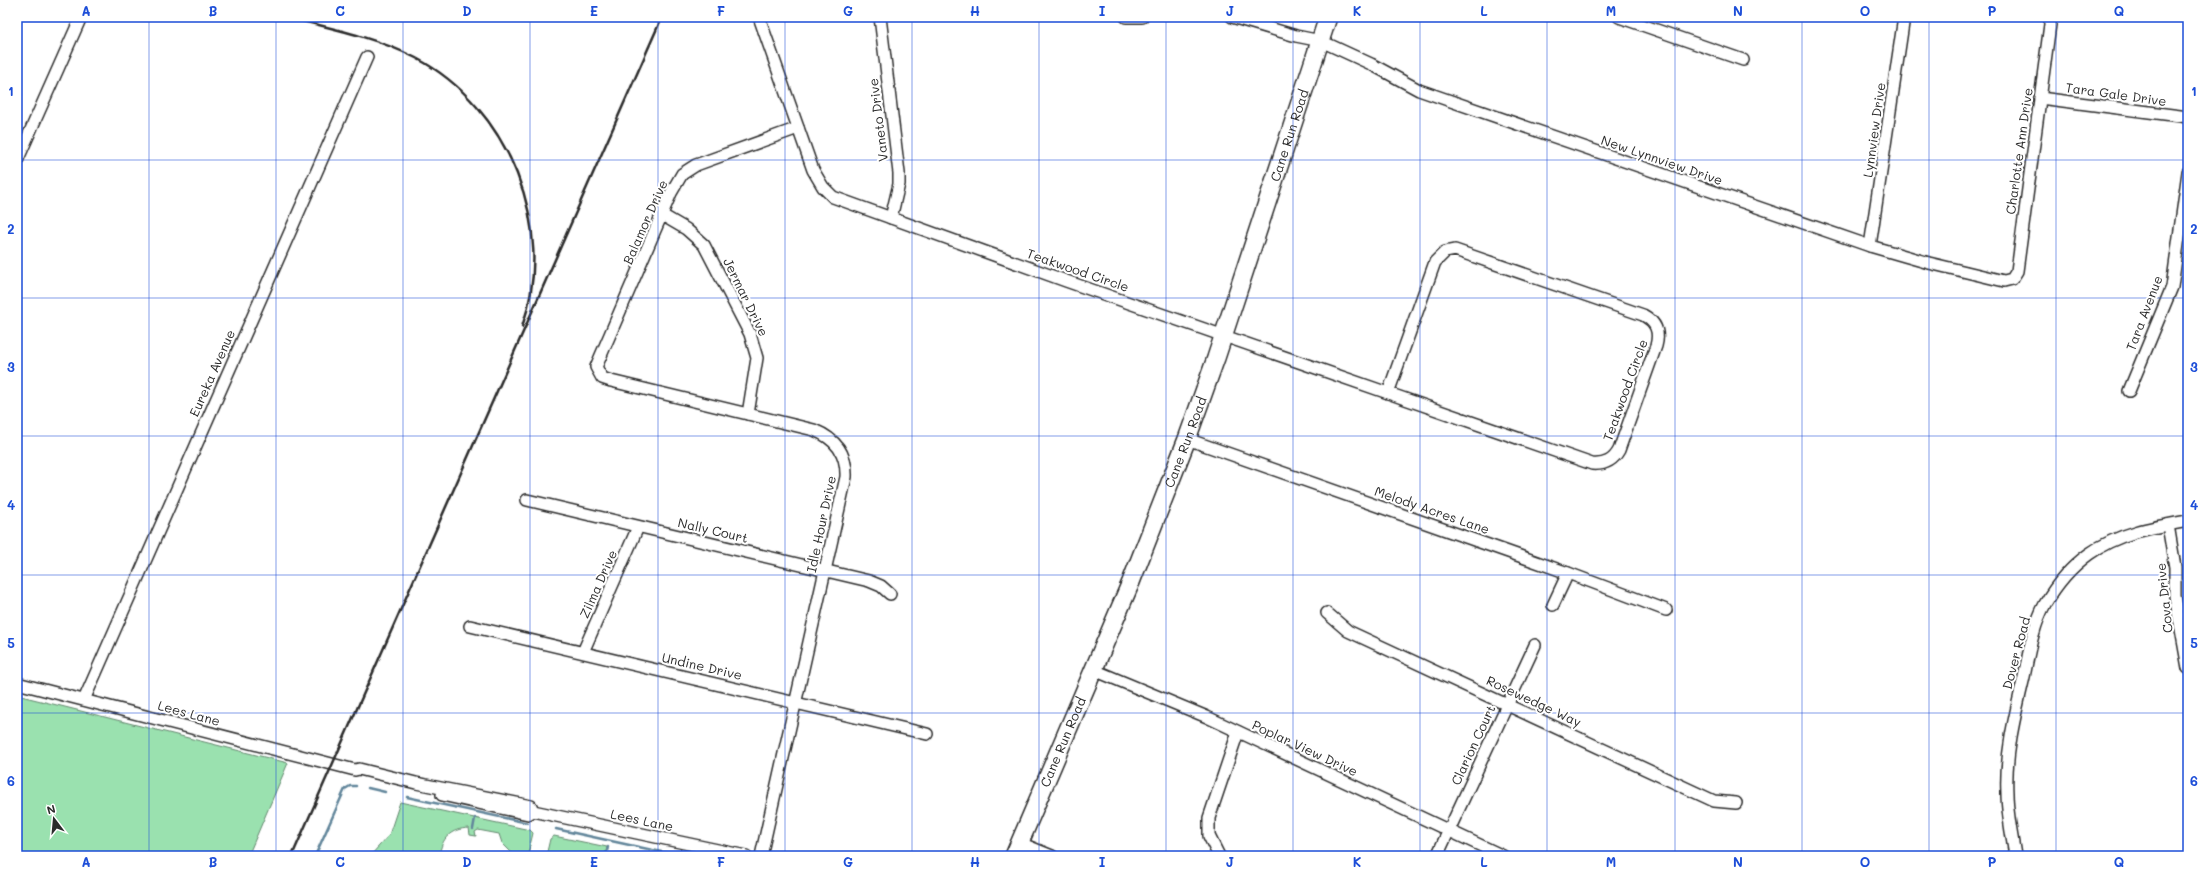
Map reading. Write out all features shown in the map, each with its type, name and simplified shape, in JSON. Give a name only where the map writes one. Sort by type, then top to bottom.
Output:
[{"type":"highway","name":"Cane Run Road","points":[[1017,849],[1094,670],[1187,440],[1223,336],[1328,17]]},
{"type":"street","points":[[17,161],[81,17]]},
{"type":"street","name":"Teakwood Circle","points":[[759,17],[813,170],[828,192],[839,200],[1223,336],[1592,464],[1605,464],[1615,456],[1619,450],[1656,346],[1658,334],[1654,322],[1643,314],[1477,256],[1455,250],[1448,251],[1439,257],[1433,266],[1388,393]]},
{"type":"street","name":"Vaneto Drive","points":[[880,17],[899,173],[899,184],[891,218]]},
{"type":"street","points":[[1126,17],[1142,17]]},
{"type":"street","name":"New Lynnview Drive","points":[[1232,17],[1296,36],[1320,41],[1371,64],[1419,90],[1870,246],[1929,263],[2004,280]]},
{"type":"street","points":[[1619,17],[1743,60]]},
{"type":"street","name":"Lynnview Drive","points":[[1870,246],[1904,17]]},
{"type":"street","name":"Charlotte Ann Drive","points":[[2004,280],[2012,279],[2017,271],[2051,17]]},
{"type":"street","name":"Eureka Avenue","points":[[84,700],[367,57]]},
{"type":"street","name":"Tara Gale Drive","points":[[2040,98],[2188,117]]},
{"type":"street","name":"Balamor Drive","points":[[599,374],[596,367],[598,361],[677,183],[690,168],[798,128]]},
{"type":"street","name":"Tara Avenue","points":[[2129,391],[2172,287],[2188,172]]},
{"type":"street","name":"Jermar Drive","points":[[662,215],[686,229],[704,245],[750,334],[757,358],[748,414]]},
{"type":"street","name":"Idle Hour Drive","points":[[599,374],[602,378],[611,382],[814,430],[831,438],[842,453],[847,466],[826,570],[761,856]]},
{"type":"street","name":"Melody Acres Lane","points":[[1187,440],[1568,573],[1666,610]]},
{"type":"street","name":"Nally Court","points":[[527,500],[870,581],[881,586],[890,594]]},
{"type":"street","name":"Dover Road","points":[[2015,856],[2006,792],[2008,753],[2031,643],[2036,624],[2045,604],[2060,582],[2077,564],[2099,547],[2125,535],[2168,524],[2188,521]]},
{"type":"street","name":"Cova Drive","points":[[2168,524],[2175,567],[2175,596],[2188,668]]},
{"type":"street","name":"Zilma Drive","points":[[583,652],[638,527]]},
{"type":"street","points":[[1553,605],[1568,573]]},
{"type":"street","name":"Rosewedge Way","points":[[1327,613],[1348,631],[1714,801],[1736,803]]},
{"type":"street","name":"Undine Drive","points":[[470,626],[927,734]]},
{"type":"street","name":"Clarion Court","points":[[1437,856],[1535,645]]},
{"type":"street","name":"Poplar View Drive","points":[[1094,670],[1238,732],[1503,856]]},
{"type":"street","name":"Lees Lane","points":[[17,683],[355,770],[357,773],[363,775],[465,801],[528,814],[533,811],[746,856]]},
{"type":"street","points":[[1219,856],[1208,836],[1208,818],[1238,732]]},
{"type":"street","points":[[1017,849],[1052,856]]},
{"type":"green space","points":[[17,695],[288,763],[248,856],[17,856]]},
{"type":"green space","points":[[400,802],[530,830],[533,833],[528,854],[515,856],[502,843],[499,834],[478,830],[475,832],[476,836],[470,835],[469,828],[457,830],[448,836],[442,844],[439,856],[370,856],[389,835]]},
{"type":"green space","points":[[554,836],[607,847],[605,856],[546,856],[550,839]]},
{"type":"waterway","points":[[315,856],[345,789],[350,786],[356,786]]},
{"type":"waterway","points":[[368,788],[385,792]]},
{"type":"waterway","points":[[407,797],[528,823]]},
{"type":"waterway","points":[[473,829],[475,818]]},
{"type":"waterway","points":[[556,829],[680,856]]},
{"type":"waterway","points":[[606,856],[608,847]]},
{"type":"railway","points":[[286,17],[385,44],[416,58],[449,80],[477,107],[500,139],[517,174],[528,211],[533,250],[531,289],[522,327]]},
{"type":"railway","points":[[292,856],[662,17]]}]
